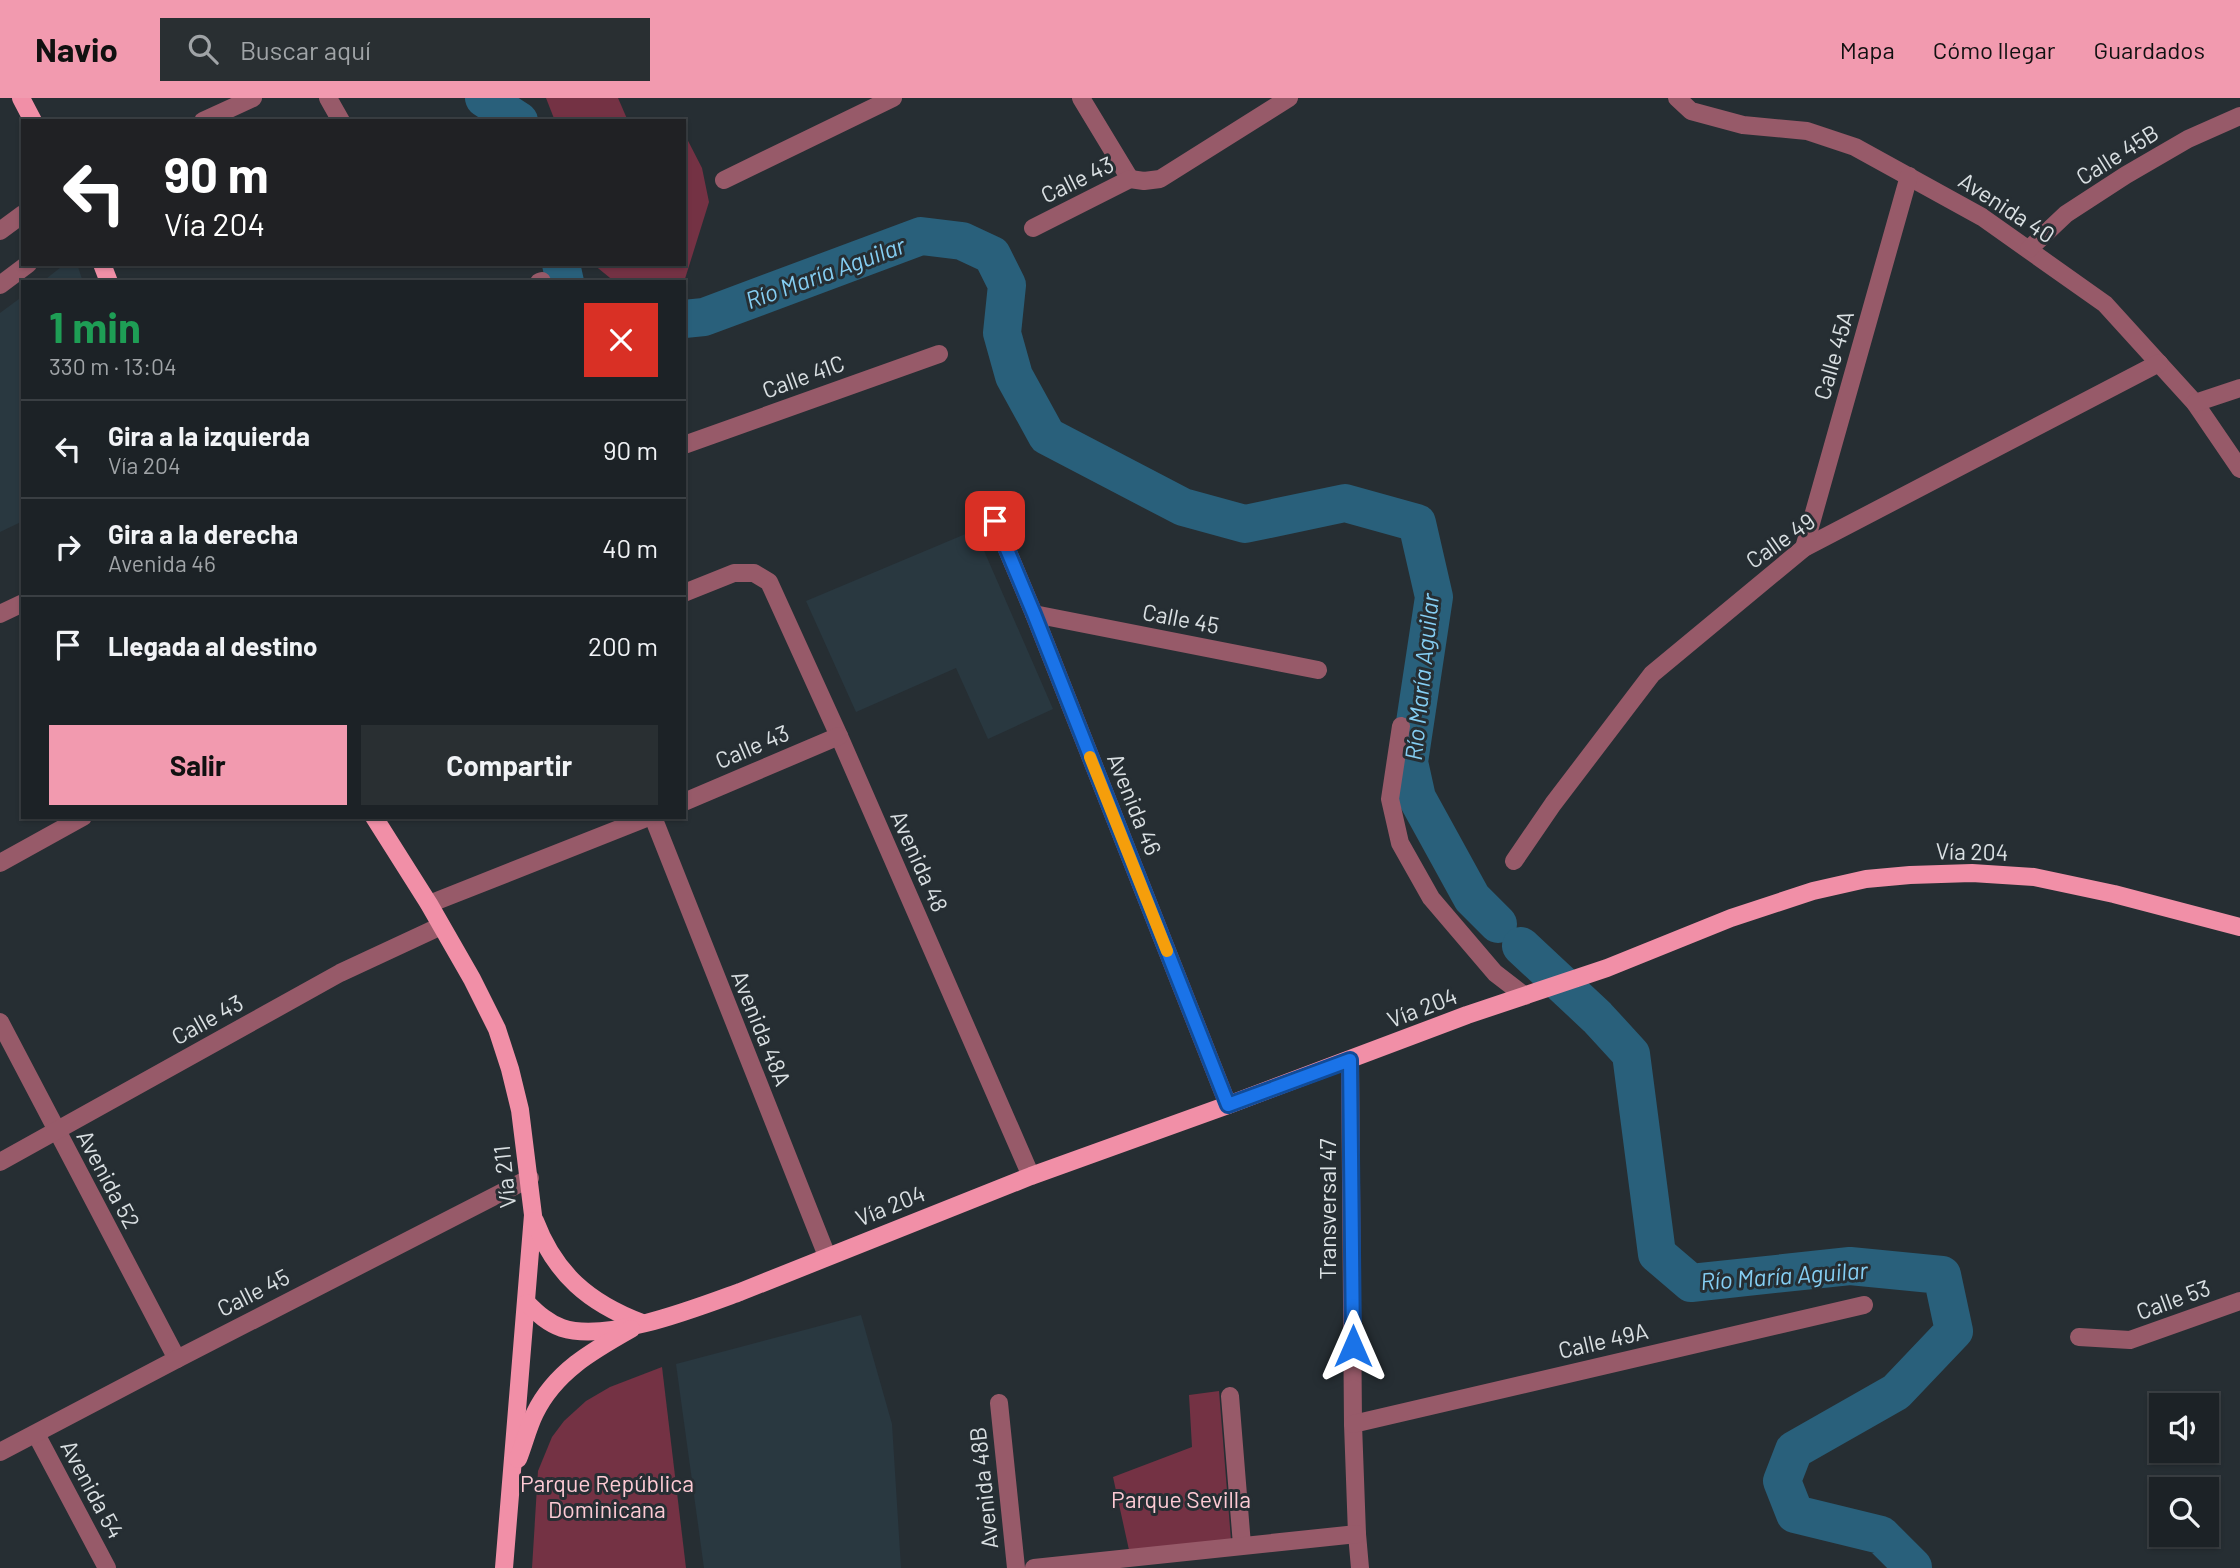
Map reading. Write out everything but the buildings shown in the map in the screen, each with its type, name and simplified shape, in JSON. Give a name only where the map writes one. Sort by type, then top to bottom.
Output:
[{"type":"main road","points":[[21,98],[32,119]]},
{"type":"main road","name":"Vía 211","points":[[375,819],[429,904],[497,1029],[520,1110],[533,1215],[504,1568]]},
{"type":"main road","name":"Vía 204","points":[[527,1303],[543,1319],[563,1328],[588,1332],[642,1323],[740,1292],[1031,1176],[1607,968],[1731,918],[1813,891],[1866,879],[1972,873],[2034,877],[2240,925]]},
{"type":"main road","points":[[533,1215],[541,1237],[566,1275],[600,1305],[642,1323]]},
{"type":"main road","points":[[510,1482],[534,1414],[557,1380],[600,1347],[642,1323]]},
{"type":"street","points":[[207,119],[253,98]]},
{"type":"street","points":[[328,98],[340,119]]},
{"type":"street","points":[[724,180],[893,98]]},
{"type":"street","points":[[1081,98],[1130,179]]},
{"type":"street","name":"Calle 43","points":[[1033,228],[1130,179],[1160,179],[1289,98]]},
{"type":"street","name":"Avenida 40","points":[[1677,98],[1691,111],[1743,125],[1807,131],[1855,148],[1982,217],[2105,304],[2195,402],[2240,469]]},
{"type":"street","name":"Calle 45B","points":[[2029,250],[2066,215],[2126,175],[2188,139],[2240,116]]},
{"type":"street","name":"Calle 45A","points":[[1804,548],[1909,176]]},
{"type":"street","points":[[0,231],[21,215]]},
{"type":"street","points":[[0,285],[24,266]]},
{"type":"street","name":"Calle 41C","points":[[686,444],[939,354]]},
{"type":"street","name":"Calle 49","points":[[1514,861],[1553,804],[1652,674],[1804,548],[2159,363]]},
{"type":"street","points":[[2195,402],[2240,388]]},
{"type":"street","name":"Avenida 46","points":[[995,521],[1228,1105]]},
{"type":"street","name":"Avenida 48","points":[[686,592],[734,573],[754,573],[768,582],[839,736],[1031,1176]]},
{"type":"street","points":[[0,614],[21,604]]},
{"type":"street","name":"Calle 45","points":[[1034,614],[1318,670]]},
{"type":"street","points":[[1401,726],[1390,799],[1400,843],[1431,898],[1495,973],[1533,993]]},
{"type":"street","name":"Calle 43","points":[[686,801],[839,736]]},
{"type":"street","points":[[0,863],[79,819]]},
{"type":"street","points":[[429,904],[646,819]]},
{"type":"street","name":"Avenida 48A","points":[[652,819],[827,1256]]},
{"type":"street","name":"Calle 43","points":[[0,1161],[341,972],[441,926]]},
{"type":"street","name":"Avenida 52","points":[[0,1022],[177,1359]]},
{"type":"street","name":"Transversal 47","points":[[1350,1060],[1353,1424],[1360,1568]]},
{"type":"street","name":"Calle 45","points":[[0,1452],[530,1178]]},
{"type":"street","name":"Calle 53","points":[[2079,1337],[2130,1340],[2240,1301]]},
{"type":"street","name":"Calle 49A","points":[[1353,1424],[1864,1305]]},
{"type":"street","points":[[1230,1396],[1242,1545]]},
{"type":"street","name":"Avenida 48B","points":[[999,1403],[1016,1568]]},
{"type":"street","name":"Avenida 54","points":[[36,1434],[107,1568]]},
{"type":"street","points":[[1034,1568],[1357,1534]]},
{"type":"shaded area","points":[[62,266],[78,266],[82,280],[45,280]]},
{"type":"shaded area","points":[[21,297],[21,522],[0,532],[0,313]]},
{"type":"shaded area","points":[[975,530],[1053,709],[988,739],[956,668],[856,712],[806,601]]},
{"type":"shaded area","points":[[861,1315],[892,1424],[901,1568],[704,1568],[676,1364]]},
{"type":"green space","points":[[546,98],[618,98],[627,119],[554,119]]},
{"type":"green space","points":[[686,137],[702,168],[709,202],[685,280],[613,280],[595,266],[686,266]]},
{"type":"green space","name":"Parque República Dominicana","points":[[662,1367],[686,1568],[532,1568],[538,1471],[552,1437],[564,1421],[586,1401],[610,1387]]},
{"type":"green space","name":"Parque Sevilla","points":[[1219,1391],[1231,1540],[1129,1550],[1113,1477],[1192,1447],[1189,1395]]},
{"type":"waterway","name":"Río María Aguilar","points":[[484,98],[516,119]]},
{"type":"waterway","name":"Río María Aguilar","points":[[686,319],[704,317],[921,236],[962,241],[992,255],[1007,285],[1002,333],[1014,376],[1047,436],[1183,507],[1245,524],[1345,503],[1417,523],[1434,597],[1409,762],[1417,798],[1472,898],[1498,924]]},
{"type":"waterway","name":"Río María Aguilar","points":[[561,266],[565,280]]},
{"type":"waterway","name":"Río María Aguilar","points":[[1521,946],[1597,1017],[1631,1054],[1657,1254],[1691,1283],[1850,1266],[1942,1275],[1954,1331],[1896,1392],[1794,1450],[1782,1481],[1795,1514],[1881,1535],[1913,1567],[1911,1568]]},
{"type":"slow traffic","points":[[1090,757],[1167,951]]},
{"type":"route","points":[[995,521],[1228,1105],[1350,1060],[1353,1346]]}]
